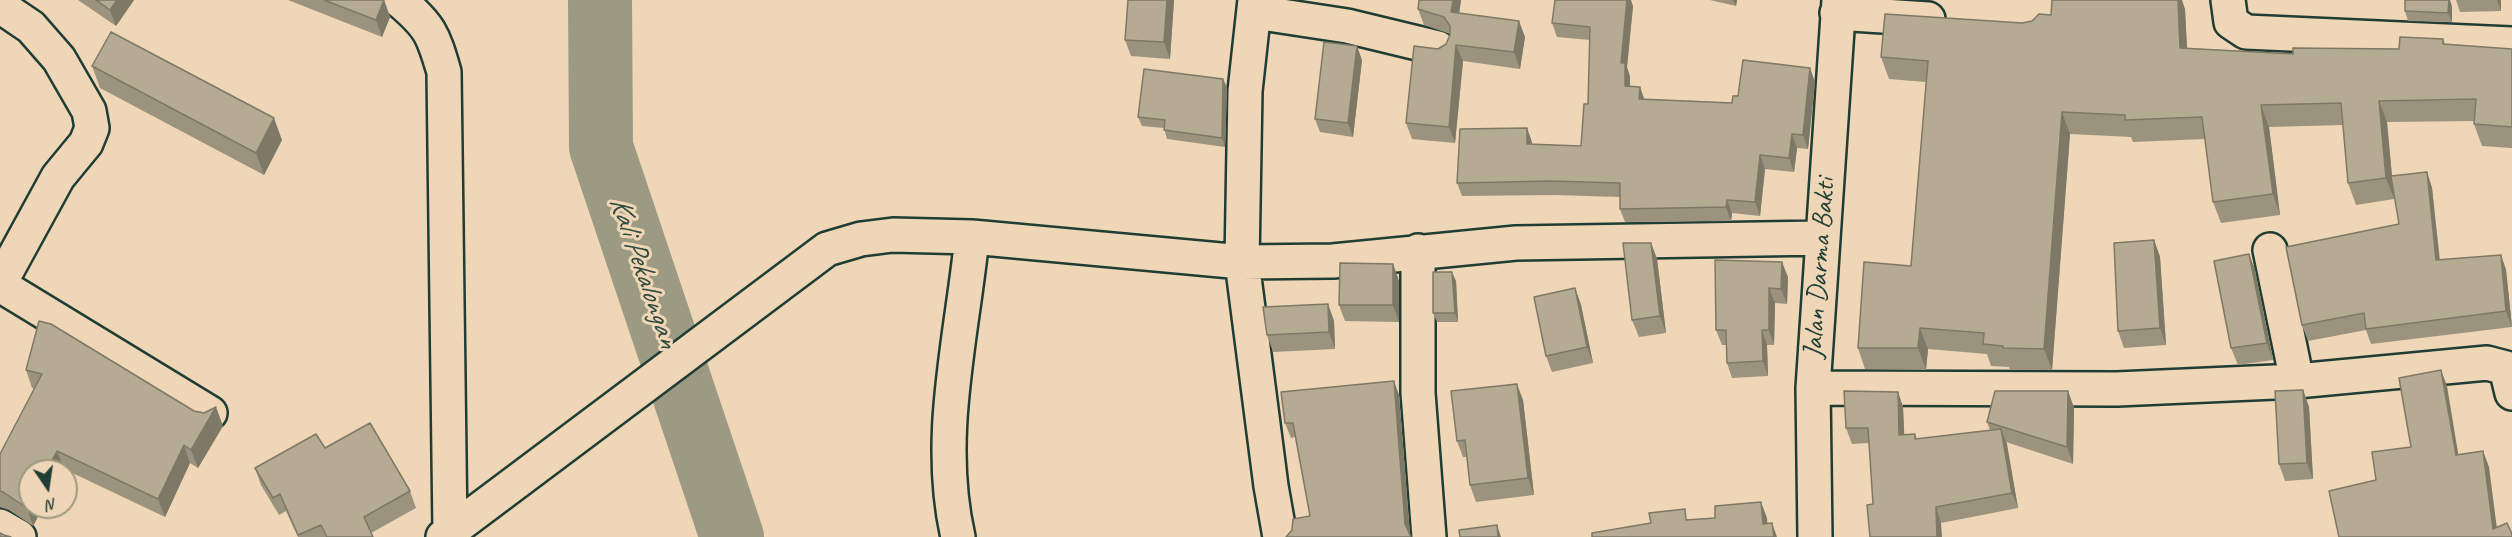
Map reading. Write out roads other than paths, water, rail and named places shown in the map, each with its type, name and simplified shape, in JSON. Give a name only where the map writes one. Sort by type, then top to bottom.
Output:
[{"type":"street","points":[[399,0],[424,21],[436,45],[444,72],[446,535]]},
{"type":"street","points":[[2228,0],[2231,22],[2246,32],[2512,44]]},
{"type":"street","points":[[0,6],[32,27],[59,59],[89,111],[92,128],[86,143],[58,177],[0,284],[210,413]]},
{"type":"street","points":[[1280,537],[1271,486],[1242,262],[1245,91],[1255,6],[1437,48]]},
{"type":"street","points":[[1838,7],[1962,22]]},
{"type":"street","name":"Jalan Darma Bakti","points":[[1815,537],[1813,388],[1821,238],[1838,7]]},
{"type":"street","points":[[446,535],[826,249],[861,239],[893,235],[972,237],[1242,262],[1333,261],[1418,250],[1516,243],[1821,238]]},
{"type":"street","points":[[958,537],[951,506],[948,428],[972,237]]},
{"type":"street","points":[[1418,250],[1418,393],[1429,537]]},
{"type":"street","points":[[2270,250],[2297,381]]},
{"type":"street","points":[[1813,388],[2117,389],[2297,381],[2496,363],[2506,368],[2509,373],[2512,393]]},
{"type":"street","points":[[0,526],[19,537]]},
{"type":"waterway","name":"Kali Pekalongan","points":[[600,0],[601,147],[732,537]]}]
